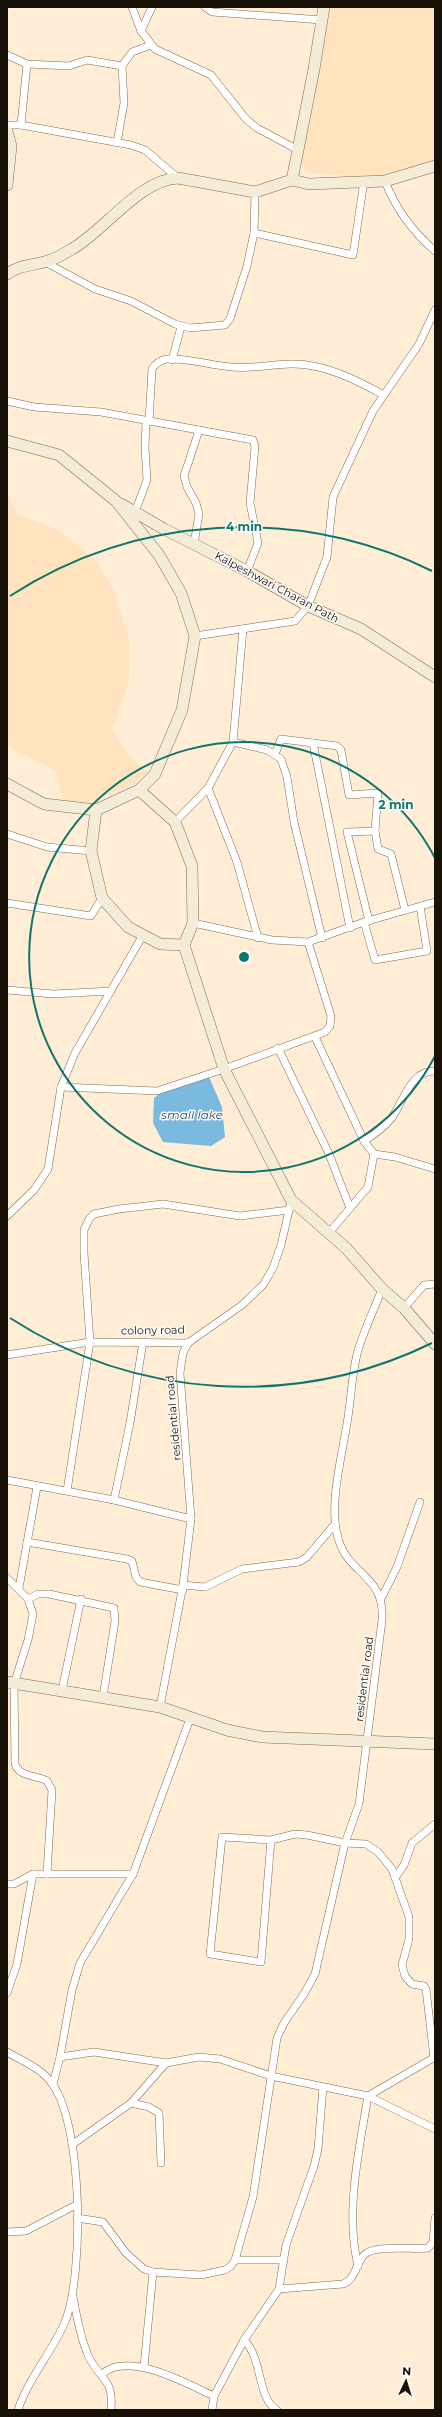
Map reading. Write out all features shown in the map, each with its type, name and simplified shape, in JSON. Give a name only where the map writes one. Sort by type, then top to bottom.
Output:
[{"type":"street","points":[[132,7],[141,31],[151,45],[168,57],[211,75],[246,120],[257,128],[298,150]]},
{"type":"street","points":[[141,31],[152,7]]},
{"type":"street","points":[[205,7],[212,12],[322,20]]},
{"type":"street","points":[[292,180],[324,7]]},
{"type":"street","points":[[117,143],[124,103],[122,66],[132,52],[151,45]]},
{"type":"street","points":[[7,55],[28,64],[69,66],[87,60],[122,66]]},
{"type":"street","points":[[21,125],[28,64]]},
{"type":"street","points":[[7,125],[21,125],[117,143],[145,150],[178,178]]},
{"type":"street","points":[[7,131],[11,146],[7,185]]},
{"type":"street","points":[[7,274],[21,266],[45,262],[73,249],[157,183],[167,179],[178,178],[255,192],[292,180],[309,184],[385,181],[435,166]]},
{"type":"street","points":[[254,233],[353,255],[364,181]]},
{"type":"street","points":[[385,181],[392,199],[404,219],[416,235],[435,251]]},
{"type":"street","points":[[45,262],[95,289],[132,301],[181,327],[220,326],[228,322],[247,266],[254,233],[255,192]]},
{"type":"street","points":[[195,636],[295,621],[308,606],[327,558],[333,497],[373,411],[418,344],[435,310]]},
{"type":"street","points":[[172,360],[181,327]]},
{"type":"street","points":[[135,512],[147,480],[145,447],[152,369],[160,361],[190,360],[232,367],[290,363],[313,366],[353,379],[384,395]]},
{"type":"street","points":[[7,401],[34,407],[101,412],[255,442],[250,503],[258,543],[247,570]]},
{"type":"street","points":[[194,544],[199,514],[196,503],[187,487],[184,476],[199,430]]},
{"type":"street","points":[[7,441],[59,455],[116,501],[159,555],[181,593],[195,636],[182,710],[155,774],[139,790],[96,810],[44,804],[7,784]]},
{"type":"street","name":"Kalpeshwari Charan Path","points":[[116,501],[194,544],[247,570],[308,606],[361,629],[435,677]]},
{"type":"street","points":[[175,822],[208,788],[233,742],[243,629]]},
{"type":"street","points":[[275,754],[281,740],[337,746],[341,750],[349,795],[378,793],[375,831],[378,849],[391,854],[405,910]]},
{"type":"street","points":[[233,742],[275,754],[281,759],[285,767],[294,822],[322,938]]},
{"type":"street","points":[[314,743],[350,928]]},
{"type":"street","points":[[208,788],[237,862],[258,938]]},
{"type":"street","points":[[139,790],[175,822],[192,866],[193,923],[184,945],[224,1069],[290,1205],[346,1248],[382,1289],[404,1308],[435,1344]]},
{"type":"street","points":[[96,810],[91,851],[102,898],[128,927],[160,944],[184,945]]},
{"type":"street","points":[[375,831],[347,832],[375,960],[427,951],[420,906]]},
{"type":"street","points":[[7,834],[47,847],[91,851]]},
{"type":"street","points":[[7,903],[91,916],[102,898]]},
{"type":"street","points":[[193,923],[258,938],[283,942],[308,942],[366,922],[435,902]]},
{"type":"street","points":[[7,1216],[34,1190],[48,1169],[61,1087],[75,1053],[143,935]]},
{"type":"street","points":[[61,1087],[157,1091],[224,1069],[278,1048],[314,1037],[328,1030],[331,1022],[308,942]]},
{"type":"street","points":[[7,990],[53,994],[111,991]]},
{"type":"street","points":[[314,1037],[364,1141],[374,1154],[394,1157],[435,1169]]},
{"type":"street","points":[[278,1048],[329,1154],[350,1208]]},
{"type":"street","points":[[364,1141],[377,1133],[390,1120],[414,1080],[423,1073],[435,1071]]},
{"type":"street","points":[[328,1234],[368,1187],[374,1154]]},
{"type":"street","points":[[67,1491],[90,1342],[84,1236],[86,1224],[94,1214],[119,1209],[163,1204],[240,1216],[290,1205]]},
{"type":"street","name":"colony road","points":[[7,1355],[90,1342],[188,1343],[242,1305],[263,1285],[273,1268],[279,1252],[290,1205]]},
{"type":"street","points":[[404,1308],[424,1285],[435,1284]]},
{"type":"street","points":[[382,1289],[357,1354],[336,1494],[335,1524],[339,1541],[346,1556],[382,1597],[397,1567],[420,1502]]},
{"type":"street","points":[[114,1500],[130,1423],[142,1342]]},
{"type":"street","name":"residential road","points":[[160,1707],[183,1588],[191,1519],[180,1373],[183,1353],[188,1343]]},
{"type":"street","points":[[7,1480],[37,1487],[114,1500],[191,1519]]},
{"type":"street","points":[[18,1588],[37,1487]]},
{"type":"street","points":[[27,1542],[127,1559],[132,1561],[136,1577],[140,1582],[183,1588],[205,1586],[242,1569],[299,1562],[307,1557],[335,1524]]},
{"type":"street","points":[[7,1578],[28,1599],[33,1614],[10,1683],[14,1764],[16,1769],[23,1774],[47,1780],[52,1790],[47,1874]]},
{"type":"street","points":[[28,1599],[44,1594],[81,1599],[110,1606],[115,1611],[103,1697]]},
{"type":"street","name":"residential road","points":[[235,2260],[253,2197],[277,2038],[284,2023],[304,1994],[315,1974],[345,1843],[359,1804],[382,1620],[382,1597]]},
{"type":"street","points":[[62,1690],[81,1599]]},
{"type":"street","points":[[10,1683],[62,1690],[160,1707],[191,1716],[227,1730],[262,1737],[435,1744]]},
{"type":"street","points":[[53,2084],[60,2057],[72,1990],[80,1963],[133,1874],[191,1716]]},
{"type":"street","points":[[396,1878],[404,1866],[412,1843],[435,1824]]},
{"type":"street","points":[[271,1840],[261,1962],[210,1954],[222,1837],[271,1840],[294,1834],[307,1834],[345,1843],[366,1844],[386,1858],[396,1878],[410,1917],[409,1939],[402,1960],[403,1971],[412,1984],[424,1986],[426,1989],[435,2057],[368,2096]]},
{"type":"street","points":[[7,1884],[18,1882],[34,1874],[133,1874]]},
{"type":"street","points":[[7,1994],[17,1964],[34,1874]]},
{"type":"street","points":[[7,2052],[28,2062],[53,2084],[65,2111],[73,2144],[77,2218],[77,2267],[73,2295],[59,2334],[18,2410]]},
{"type":"street","points":[[60,2057],[94,2052],[166,2063],[187,2058],[209,2057],[271,2076],[323,2088],[368,2096],[435,2129]]},
{"type":"street","points":[[73,2144],[131,2103],[166,2063]]},
{"type":"street","points":[[212,2410],[214,2396],[244,2340],[279,2289],[286,2245],[314,2166],[318,2149],[323,2088]]},
{"type":"street","points":[[358,2266],[353,2239],[355,2188],[368,2096]]},
{"type":"street","points":[[131,2103],[149,2107],[159,2113],[161,2163]]},
{"type":"street","points":[[7,2232],[26,2231],[76,2205]]},
{"type":"street","points":[[77,2218],[103,2222],[134,2262],[153,2272],[201,2275],[225,2270],[235,2260],[284,2260]]},
{"type":"street","points":[[279,2289],[343,2284],[352,2279],[364,2255],[374,2250],[422,2248],[431,2246],[435,2218]]},
{"type":"street","points":[[144,2367],[153,2272]]},
{"type":"street","points":[[73,2295],[78,2323],[87,2353],[102,2374],[111,2391],[111,2410]]},
{"type":"street","points":[[244,2340],[254,2350],[268,2401],[277,2410]]},
{"type":"street","points":[[102,2374],[111,2368],[144,2367],[168,2374],[214,2396]]},
{"type":"shaded area","points":[[329,7],[435,7],[435,170],[401,181],[306,172],[301,162]]},
{"type":"shaded area","points":[[7,491],[17,514],[58,530],[96,561],[114,591],[129,639],[129,681],[112,729],[124,750],[147,772],[130,786],[87,803],[64,802],[56,771],[7,746]]},
{"type":"water","name":"small lake","points":[[209,1077],[222,1107],[225,1137],[211,1146],[163,1142],[153,1123],[154,1098],[168,1087]]}]
